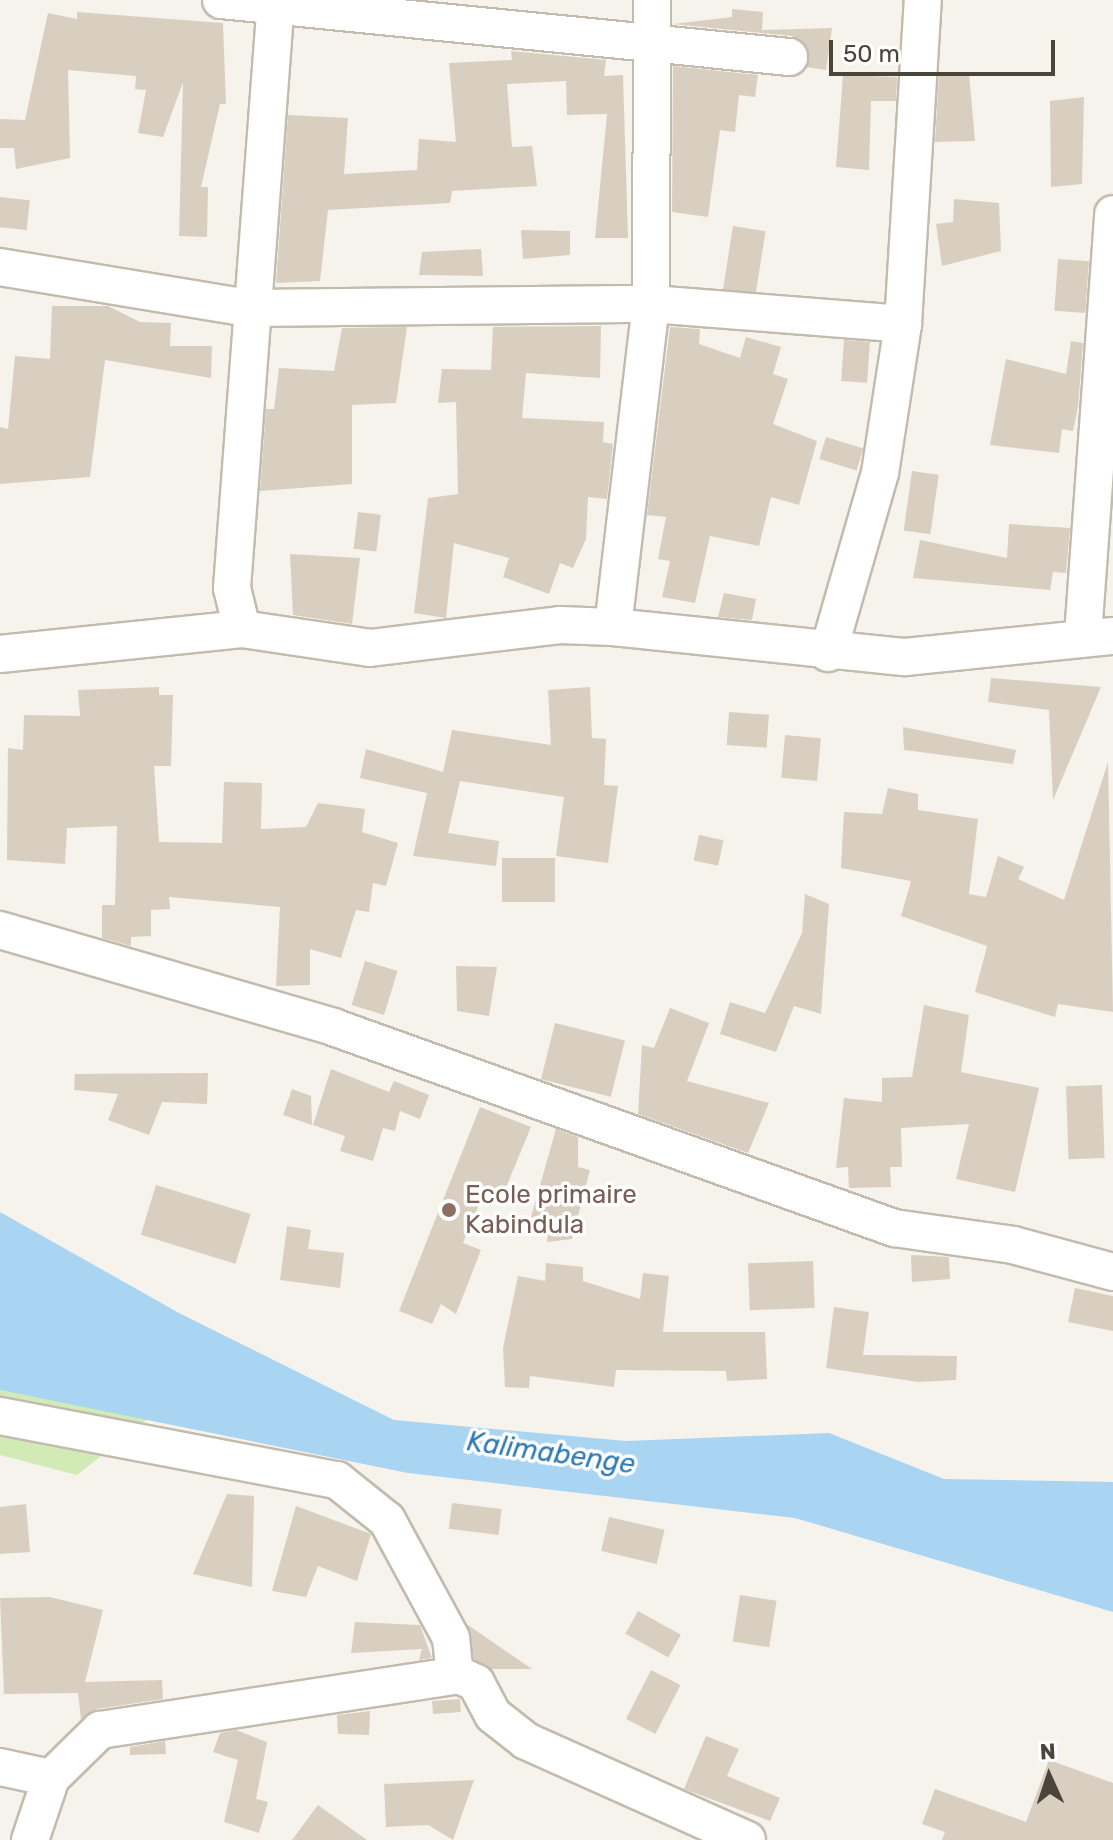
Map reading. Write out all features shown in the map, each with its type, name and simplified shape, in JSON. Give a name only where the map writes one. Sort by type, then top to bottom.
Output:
[{"type":"street","points":[[221,0],[652,40],[789,57]]},
{"type":"street","points":[[613,627],[651,304],[652,0]]},
{"type":"street","points":[[828,653],[880,473],[903,324],[923,0]]},
{"type":"street","points":[[242,629],[232,588],[249,308],[275,5]]},
{"type":"street","points":[[0,654],[242,629],[370,648],[560,625],[613,627],[828,653],[976,653],[1098,636],[1113,214]]},
{"type":"street","points":[[0,267],[249,308],[651,304],[903,324]]},
{"type":"street","points":[[0,930],[333,1027],[894,1228],[1013,1245],[1113,1272]]},
{"type":"street","points":[[0,1416],[337,1480],[387,1520],[451,1638],[455,1676]]},
{"type":"street","points":[[30,1840],[51,1778],[100,1730],[455,1676],[476,1683],[493,1715],[526,1741],[747,1840]]},
{"type":"street","points":[[0,1767],[51,1778]]},
{"type":"green space","points":[[0,1390],[148,1419],[77,1475],[0,1455]]},
{"type":"water","name":"Kalimabenge","points":[[0,1212],[179,1313],[394,1420],[626,1441],[829,1433],[944,1479],[1113,1482],[1113,1612],[795,1518],[408,1473],[0,1390]]},
{"type":"building","points":[[732,9],[763,12],[762,30],[832,28],[826,70],[807,67],[808,48],[792,36],[673,24],[732,17]]},
{"type":"building","points":[[77,12],[223,23],[226,104],[220,104],[201,187],[208,187],[207,237],[179,236],[183,82],[163,137],[138,133],[146,90],[135,89],[136,76],[68,70],[70,158],[16,169],[14,148],[0,148],[0,119],[25,120],[48,13],[77,19]]},
{"type":"building","points":[[511,51],[606,60],[604,76],[623,75],[628,238],[595,238],[607,114],[567,115],[566,81],[507,84],[512,147],[532,146],[537,186],[452,191],[450,203],[328,210],[320,281],[276,283],[288,115],[348,118],[344,174],[417,170],[419,139],[456,142],[449,63],[512,60]]},
{"type":"building","points":[[673,66],[758,75],[755,97],[739,95],[735,132],[720,130],[708,217],[672,212]]},
{"type":"building","points":[[969,73],[975,141],[935,142],[939,75]]},
{"type":"building","points":[[843,75],[897,77],[896,101],[871,101],[869,170],[836,167]]},
{"type":"building","points":[[1084,97],[1082,184],[1051,187],[1050,101]]},
{"type":"building","points":[[0,197],[30,200],[27,230],[0,227]]},
{"type":"building","points":[[954,199],[999,203],[1001,251],[942,266],[936,224],[953,222]]},
{"type":"building","points":[[733,226],[766,231],[756,294],[723,289]]},
{"type":"building","points":[[521,230],[570,231],[570,255],[523,259]]},
{"type":"building","points":[[481,249],[483,276],[419,275],[422,252]]},
{"type":"building","points":[[1058,259],[1089,261],[1085,313],[1054,311]]},
{"type":"building","points":[[52,306],[108,306],[140,322],[171,323],[170,346],[212,346],[211,378],[105,360],[90,477],[0,484],[0,427],[8,429],[15,356],[50,359]]},
{"type":"building","points":[[601,326],[600,378],[526,373],[522,418],[604,422],[603,442],[613,444],[607,499],[588,497],[586,539],[573,568],[560,563],[549,594],[503,577],[509,558],[454,543],[446,618],[414,613],[428,498],[458,494],[456,402],[438,403],[442,369],[491,370],[493,327]]},
{"type":"building","points":[[407,327],[396,403],[352,405],[352,484],[260,491],[266,409],[274,409],[279,368],[334,371],[342,328]]},
{"type":"building","points":[[670,327],[700,329],[699,344],[740,358],[746,337],[781,347],[773,374],[788,379],[773,424],[817,441],[799,505],[771,497],[759,546],[710,536],[695,603],[662,597],[670,561],[658,559],[666,517],[647,515]]},
{"type":"building","points":[[844,340],[870,342],[867,383],[841,381]]},
{"type":"building","points":[[1071,341],[1083,343],[1078,407],[1073,431],[1062,429],[1059,453],[990,445],[1006,359],[1066,374]]},
{"type":"building","points":[[826,437],[863,448],[857,470],[819,459]]},
{"type":"building","points":[[912,471],[939,475],[930,534],[904,530]]},
{"type":"building","points":[[358,512],[381,515],[376,552],[353,549]]},
{"type":"building","points":[[1009,524],[1070,528],[1066,573],[1053,572],[1050,590],[913,578],[920,540],[1007,558]]},
{"type":"building","points":[[290,554],[360,558],[352,624],[293,615]]},
{"type":"building","points":[[724,593],[756,599],[752,620],[718,617]]},
{"type":"building","points":[[991,678],[1101,687],[1053,800],[1049,710],[988,702]]},
{"type":"building","points":[[159,687],[159,695],[173,695],[171,766],[154,766],[159,842],[222,843],[224,782],[262,783],[261,829],[306,827],[318,803],[365,809],[362,832],[398,843],[386,886],[373,883],[369,912],[356,910],[341,958],[310,949],[310,985],[276,986],[280,907],[169,897],[170,909],[151,910],[151,936],[131,937],[131,946],[102,938],[102,905],[115,905],[117,826],[67,828],[65,864],[7,860],[8,748],[23,750],[24,715],[80,716],[78,690]]},
{"type":"building","points":[[590,687],[592,738],[606,739],[604,785],[618,786],[608,863],[556,856],[564,797],[460,781],[448,833],[499,841],[496,866],[413,856],[427,793],[360,778],[366,749],[443,772],[452,730],[551,745],[548,690]]},
{"type":"building","points":[[729,712],[769,715],[767,748],[727,745]]},
{"type":"building","points":[[903,727],[1016,750],[1013,764],[904,750]]},
{"type":"building","points":[[785,735],[821,738],[817,781],[781,778]]},
{"type":"building","points":[[1108,762],[1113,1012],[1058,1004],[1055,1017],[975,992],[987,946],[901,916],[911,881],[841,868],[844,812],[882,814],[888,788],[918,794],[918,810],[978,819],[969,894],[986,897],[998,856],[1024,867],[1018,879],[1064,900]]},
{"type":"building","points":[[699,835],[723,840],[718,866],[694,860]]},
{"type":"building","points":[[502,858],[555,858],[555,902],[502,902]]},
{"type":"building","points":[[805,894],[829,904],[821,1014],[794,1006],[776,1052],[720,1034],[730,1002],[765,1013],[802,933]]},
{"type":"building","points":[[365,961],[398,971],[384,1015],[352,1005]]},
{"type":"building","points":[[456,966],[497,967],[489,1016],[457,1011]]},
{"type":"building","points":[[924,1005],[969,1015],[961,1072],[1039,1088],[1015,1192],[956,1179],[969,1124],[901,1128],[902,1167],[890,1167],[891,1187],[849,1188],[848,1167],[836,1168],[844,1098],[882,1102],[882,1078],[912,1077]]},
{"type":"building","points":[[670,1008],[709,1023],[687,1081],[769,1103],[748,1153],[638,1114],[642,1045],[654,1048]]},
{"type":"building","points":[[555,1023],[625,1040],[611,1097],[541,1079]]},
{"type":"building","points":[[331,1069],[389,1092],[394,1081],[429,1095],[420,1119],[400,1111],[395,1131],[383,1128],[373,1161],[340,1151],[345,1136],[313,1125]]},
{"type":"building","points":[[208,1073],[207,1104],[162,1102],[149,1135],[108,1120],[118,1094],[74,1090],[75,1074]]},
{"type":"building","points":[[1102,1085],[1105,1158],[1069,1159],[1066,1086]]},
{"type":"building","points":[[292,1089],[311,1096],[312,1125],[283,1115]]},
{"type":"building","points":[[480,1107],[531,1127],[502,1197],[485,1190],[463,1243],[481,1250],[456,1314],[441,1304],[432,1324],[399,1311]]},
{"type":"building","points":[[556,1129],[578,1137],[578,1167],[590,1170],[572,1239],[547,1242],[548,1223],[531,1217]]},
{"type":"building","points":[[156,1185],[251,1214],[235,1264],[141,1235]]},
{"type":"building","points":[[287,1226],[311,1230],[308,1249],[344,1253],[340,1288],[280,1280]]},
{"type":"building","points":[[911,1255],[949,1257],[950,1279],[912,1282]]},
{"type":"building","points":[[813,1261],[815,1308],[750,1310],[748,1263]]},
{"type":"building","points":[[546,1263],[583,1267],[583,1281],[640,1299],[643,1273],[669,1276],[663,1332],[765,1332],[767,1379],[727,1381],[726,1371],[616,1370],[614,1387],[530,1376],[529,1388],[505,1387],[503,1348],[518,1276],[545,1281]]},
{"type":"building","points":[[1075,1288],[1113,1296],[1113,1331],[1068,1322]]},
{"type":"building","points":[[834,1307],[869,1312],[863,1355],[957,1356],[956,1380],[918,1382],[826,1368]]},
{"type":"building","points":[[227,1494],[254,1496],[252,1587],[193,1574]]},
{"type":"building","points":[[452,1503],[502,1509],[498,1535],[449,1529]]},
{"type":"building","points":[[26,1504],[30,1552],[0,1554],[0,1507]]},
{"type":"building","points":[[296,1506],[371,1534],[357,1581],[318,1566],[306,1597],[272,1591]]},
{"type":"building","points":[[609,1517],[665,1530],[657,1564],[601,1551]]},
{"type":"building","points":[[740,1595],[777,1601],[769,1647],[733,1641]]},
{"type":"building","points":[[50,1597],[103,1610],[85,1682],[162,1680],[163,1699],[97,1709],[81,1719],[78,1693],[4,1694],[0,1598]]},
{"type":"building","points":[[638,1611],[681,1635],[668,1657],[625,1634]]},
{"type":"building","points":[[355,1622],[420,1625],[432,1658],[419,1660],[422,1649],[351,1653]]},
{"type":"building","points":[[468,1625],[532,1669],[491,1669],[474,1659]]},
{"type":"building","points":[[651,1670],[680,1685],[655,1734],[626,1719]]},
{"type":"building","points":[[460,1699],[461,1712],[433,1714],[432,1701]]},
{"type":"building","points":[[370,1711],[369,1735],[338,1734],[337,1715]]},
{"type":"building","points":[[236,1730],[267,1742],[256,1799],[268,1802],[259,1833],[224,1822],[238,1760],[213,1752],[220,1733]]},
{"type":"building","points":[[706,1736],[739,1749],[727,1776],[780,1798],[770,1821],[684,1789]]},
{"type":"building","points":[[165,1741],[166,1754],[130,1755],[130,1747]]},
{"type":"building","points":[[1049,1760],[1113,1783],[1113,1840],[942,1840],[945,1832],[922,1824],[935,1789],[1026,1822]]},
{"type":"building","points":[[474,1780],[453,1840],[428,1825],[386,1827],[384,1784]]},
{"type":"building","points":[[318,1805],[367,1840],[292,1840]]},
{"type":"place","name":"Ecole primaire Kabindula","points":[[449,1210]]}]
